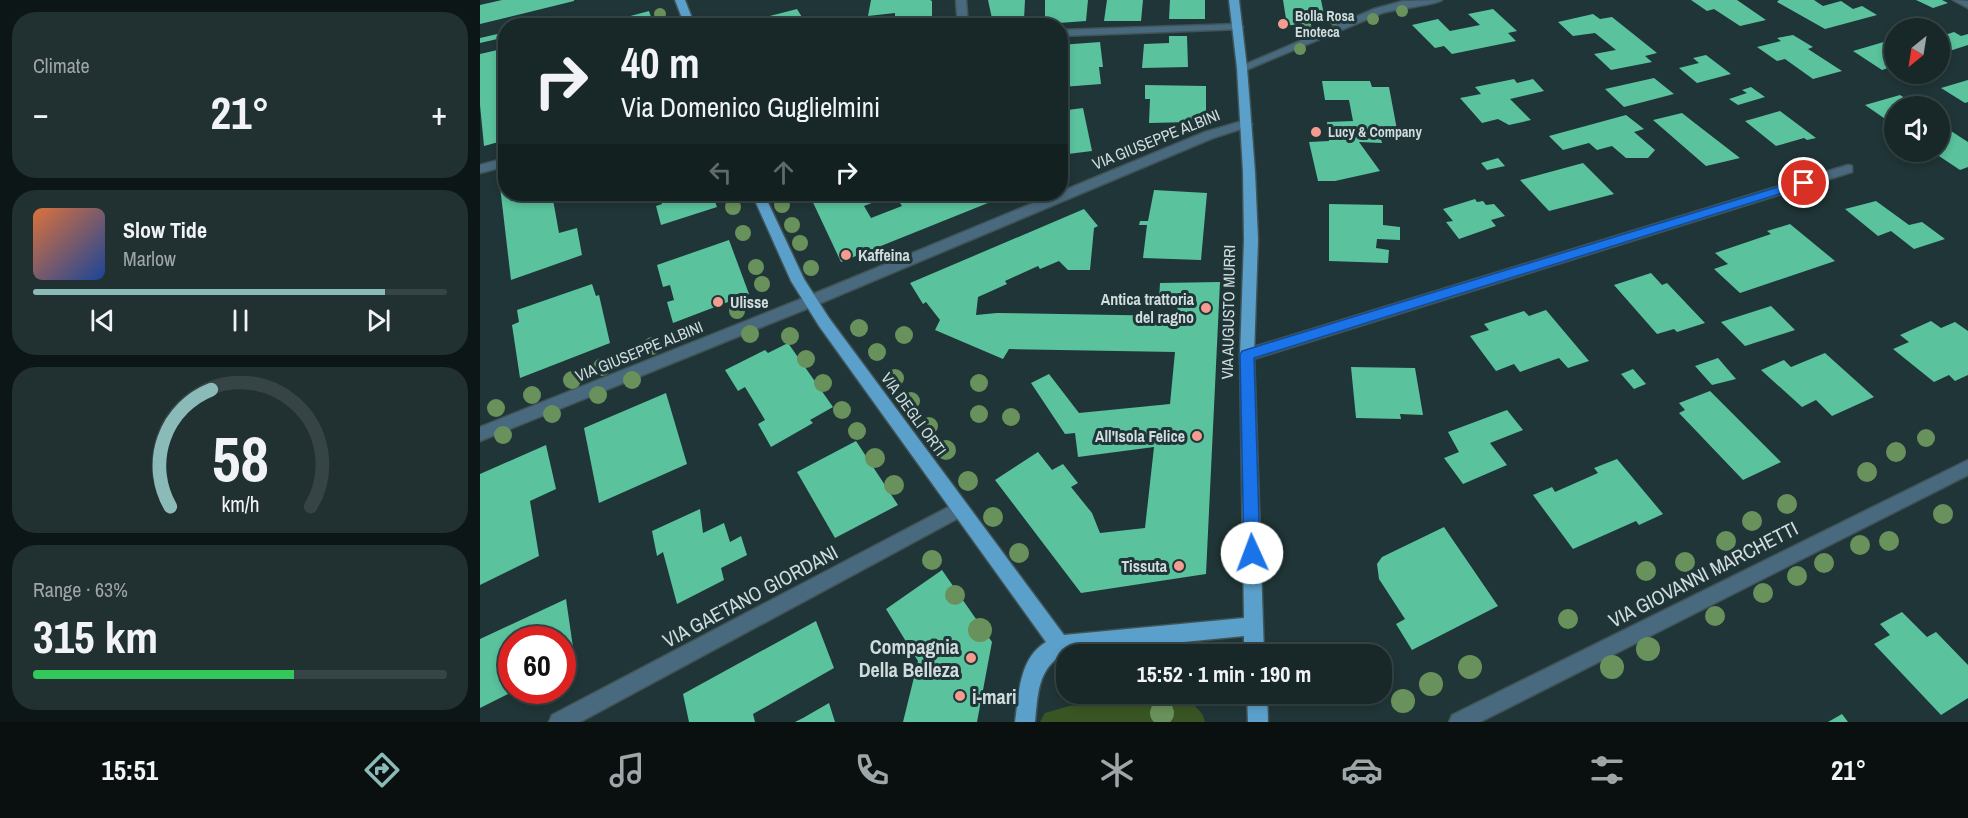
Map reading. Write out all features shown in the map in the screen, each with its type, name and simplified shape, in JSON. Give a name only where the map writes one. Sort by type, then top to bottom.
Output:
[{"type":"main road","points":[[680,0],[687,18]]},
{"type":"main road","name":"VIA AUGUSTO MURRI","points":[[1234,0],[1242,68],[1251,240],[1247,355],[1253,644]]},
{"type":"main road","name":"VIA DEGLI ORTI","points":[[761,201],[781,247],[811,301],[1059,644]]},
{"type":"main road","points":[[1070,644],[1252,626]]},
{"type":"main road","points":[[1025,722],[1032,674],[1036,663],[1043,655],[1056,647]]},
{"type":"main road","points":[[1257,704],[1258,722]]},
{"type":"street","points":[[961,0],[962,18]]},
{"type":"street","points":[[1242,68],[1378,11],[1403,4],[1437,0]]},
{"type":"street","points":[[1958,0],[1968,5]]},
{"type":"street","points":[[1068,33],[1238,27]]},
{"type":"street","name":"VIA GIUSEPPE ALBINI","points":[[1068,194],[1209,135],[1245,124]]},
{"type":"street","points":[[480,169],[498,164]]},
{"type":"street","points":[[1247,355],[1848,169]]},
{"type":"street","name":"VIA GIUSEPPE ALBINI","points":[[480,434],[811,301],[1051,201]]},
{"type":"street","name":"VIA GIOVANNI MARCHETTI","points":[[1459,722],[1968,467]]},
{"type":"street","name":"VIA GAETANO GIORDANI","points":[[559,722],[960,509]]},
{"type":"green space","points":[[1192,704],[1204,717],[1205,722],[1040,722],[1045,713],[1069,706]]},
{"type":"building","points":[[502,0],[574,0],[480,24],[480,5]]},
{"type":"building","points":[[871,0],[932,1],[932,18],[895,18],[895,13],[868,16]]},
{"type":"building","points":[[988,0],[1025,0],[1024,18],[992,18]]},
{"type":"building","points":[[1045,0],[1088,0],[1086,21],[1068,22],[1068,18],[1045,18]]},
{"type":"building","points":[[1107,0],[1143,0],[1141,21],[1104,21]]},
{"type":"building","points":[[1170,0],[1205,0],[1205,19],[1169,19]]},
{"type":"building","points":[[1283,0],[1321,0],[1325,19],[1311,20],[1311,25],[1287,25]]},
{"type":"building","points":[[1691,0],[1737,0],[1766,20],[1740,26],[1714,9],[1707,11]]},
{"type":"building","points":[[1779,0],[1814,0],[1823,6],[1841,1],[1853,9],[1862,6],[1877,15],[1825,29],[1777,2]]},
{"type":"building","points":[[1916,0],[1942,0],[1948,3],[1933,8]]},
{"type":"building","points":[[797,9],[803,18],[762,18]]},
{"type":"building","points":[[1493,9],[1517,31],[1508,33],[1516,41],[1452,54],[1444,46],[1435,48],[1412,25],[1438,19],[1450,31],[1480,25],[1468,14]]},
{"type":"building","points":[[649,11],[651,18],[623,18]]},
{"type":"building","points":[[1593,14],[1600,19],[1612,17],[1657,53],[1645,56],[1652,62],[1611,70],[1594,54],[1616,50],[1595,33],[1573,36],[1558,22]]},
{"type":"building","points":[[1954,32],[1961,36],[1968,34],[1968,45],[1950,51],[1950,33]]},
{"type":"building","points":[[498,34],[498,39],[480,43],[480,38]]},
{"type":"building","points":[[1793,35],[1813,47],[1808,49],[1842,71],[1813,79],[1785,59],[1777,61],[1757,47],[1781,41],[1777,38]]},
{"type":"building","points":[[1169,36],[1187,36],[1188,67],[1142,68],[1144,44],[1169,43]]},
{"type":"building","points":[[1100,42],[1103,67],[1099,67],[1101,84],[1068,87],[1068,44]]},
{"type":"building","points":[[1884,42],[1884,69],[1882,70],[1853,51]]},
{"type":"building","points":[[498,50],[498,142],[484,146],[480,105],[480,54]]},
{"type":"building","points":[[1706,55],[1731,74],[1697,83],[1679,68],[1699,63],[1693,58]]},
{"type":"building","points":[[1654,78],[1674,94],[1624,107],[1605,89]]},
{"type":"building","points":[[1514,79],[1517,83],[1533,79],[1544,91],[1510,99],[1531,120],[1509,125],[1498,119],[1482,123],[1460,98],[1481,94],[1475,87]]},
{"type":"building","points":[[1968,80],[1968,102],[1965,103],[1941,88]]},
{"type":"building","points":[[1322,81],[1370,81],[1372,87],[1389,87],[1398,135],[1380,135],[1382,143],[1359,142],[1380,171],[1335,181],[1318,181],[1309,142],[1329,141],[1327,122],[1353,121],[1349,100],[1325,100]]},
{"type":"building","points":[[1145,85],[1206,86],[1206,116],[1194,117],[1194,122],[1149,123],[1150,99],[1145,99]]},
{"type":"building","points":[[1751,87],[1765,97],[1738,105],[1729,99],[1747,93],[1742,90]]},
{"type":"building","points":[[1884,100],[1884,118],[1865,105]]},
{"type":"building","points":[[1083,108],[1092,151],[1068,154],[1068,110]]},
{"type":"building","points":[[1780,111],[1816,138],[1807,140],[1804,138],[1776,146],[1745,121]]},
{"type":"building","points":[[1682,113],[1740,158],[1706,166],[1653,120]]},
{"type":"building","points":[[1626,115],[1644,129],[1634,132],[1655,150],[1648,158],[1626,158],[1612,146],[1597,150],[1589,143],[1563,150],[1549,136]]},
{"type":"building","points":[[1950,130],[1968,142],[1968,167],[1960,170],[1948,162],[1950,162]]},
{"type":"building","points":[[1498,158],[1505,166],[1487,170],[1481,163]]},
{"type":"building","points":[[1583,163],[1614,194],[1549,211],[1520,180]]},
{"type":"building","points":[[1154,190],[1207,193],[1201,260],[1143,258],[1147,225],[1139,225],[1140,221],[1148,221]]},
{"type":"building","points":[[1475,199],[1477,202],[1483,201],[1486,205],[1494,204],[1505,216],[1491,220],[1496,226],[1459,239],[1446,222],[1453,221],[1443,209]]},
{"type":"building","points":[[502,201],[553,201],[559,233],[577,228],[582,255],[511,280]]},
{"type":"building","points":[[661,201],[715,201],[717,207],[661,225],[656,206],[662,204]]},
{"type":"building","points":[[812,201],[877,201],[864,206],[871,218],[902,206],[900,203],[906,201],[986,201],[988,203],[841,262]]},
{"type":"building","points":[[1876,201],[1909,225],[1922,222],[1945,239],[1914,249],[1891,231],[1878,236],[1845,209]]},
{"type":"building","points":[[1329,204],[1383,205],[1383,225],[1400,227],[1400,240],[1377,239],[1376,248],[1389,250],[1388,263],[1329,261]]},
{"type":"building","points":[[1084,209],[1098,226],[1094,228],[1090,270],[1068,270],[1059,261],[1040,269],[1038,266],[1005,281],[1007,284],[978,297],[976,315],[997,313],[1177,316],[1178,300],[1159,300],[1160,283],[1220,282],[1206,574],[1081,593],[995,480],[1038,452],[1052,470],[1063,464],[1078,483],[1071,487],[1092,513],[1100,533],[1145,528],[1154,447],[1078,457],[1075,433],[1065,434],[1031,383],[1049,374],[1079,413],[1170,404],[1175,352],[1009,349],[1003,359],[935,330],[940,320],[926,302],[923,304],[910,283]]},
{"type":"building","points":[[1790,224],[1835,261],[1740,293],[1714,269],[1728,264],[1715,253],[1771,234],[1767,231]]},
{"type":"building","points":[[729,240],[749,294],[673,323],[667,302],[674,300],[670,285],[663,287],[657,265]]},
{"type":"building","points":[[1651,273],[1662,285],[1667,283],[1705,323],[1677,332],[1674,329],[1657,334],[1614,285]]},
{"type":"building","points":[[592,284],[596,296],[599,295],[610,343],[520,378],[512,325],[519,322],[517,310]]},
{"type":"building","points":[[1771,306],[1795,330],[1745,346],[1721,322]]},
{"type":"building","points":[[1546,310],[1589,361],[1568,368],[1559,358],[1520,372],[1514,364],[1496,371],[1470,336],[1489,330],[1484,324],[1524,311],[1529,316]]},
{"type":"building","points":[[1931,321],[1941,328],[1955,322],[1968,331],[1968,375],[1955,381],[1949,375],[1934,382],[1893,349],[1909,342],[1900,335]]},
{"type":"building","points":[[788,343],[833,407],[810,420],[813,423],[771,447],[758,424],[765,420],[745,387],[738,391],[725,370],[765,350],[768,353]]},
{"type":"building","points":[[1825,353],[1874,397],[1832,416],[1816,400],[1802,407],[1761,370],[1784,360],[1791,367]]},
{"type":"building","points":[[1718,358],[1736,379],[1712,385],[1695,366]]},
{"type":"building","points":[[1351,367],[1415,368],[1423,415],[1400,414],[1401,419],[1356,418]]},
{"type":"building","points":[[1633,369],[1646,384],[1634,389],[1621,374]]},
{"type":"building","points":[[1710,391],[1781,462],[1743,480],[1679,413],[1685,410],[1679,403]]},
{"type":"building","points":[[666,393],[687,464],[599,503],[584,428]]},
{"type":"building","points":[[1507,410],[1523,430],[1490,443],[1507,465],[1463,484],[1444,458],[1459,452],[1448,432]]},
{"type":"building","points":[[856,441],[898,505],[835,538],[797,472]]},
{"type":"building","points":[[546,445],[556,489],[530,501],[539,556],[480,585],[480,474]]},
{"type":"building","points":[[1617,459],[1663,514],[1639,525],[1636,521],[1573,549],[1533,495],[1552,487],[1555,492],[1598,473],[1594,468]]},
{"type":"building","points":[[700,509],[703,533],[724,523],[730,542],[741,536],[747,555],[721,568],[724,580],[677,604],[663,552],[657,556],[652,531]]},
{"type":"building","points":[[1444,527],[1498,606],[1412,650],[1396,624],[1405,619],[1379,579],[1377,564],[1382,557]]},
{"type":"building","points":[[942,570],[992,642],[977,722],[903,722],[918,661],[886,609]]},
{"type":"building","points":[[566,599],[570,626],[508,626]]},
{"type":"building","points":[[1902,612],[1927,637],[1936,632],[1968,665],[1968,698],[1941,715],[1874,644],[1890,635],[1880,624]]},
{"type":"building","points":[[816,621],[834,668],[753,714],[755,722],[689,722],[683,694]]},
{"type":"building","points":[[498,631],[498,699],[480,708],[480,639]]},
{"type":"building","points":[[829,703],[835,722],[795,722],[803,718]]},
{"type":"building","points":[[1842,714],[1848,722],[1828,722]]},
{"type":"place","name":"Bolla Rosa Enoteca","points":[[1283,24]]},
{"type":"place","name":"Lucy & Company","points":[[1316,132]]},
{"type":"place","name":"Kaffeina","points":[[846,255]]},
{"type":"place","name":"Ulisse","points":[[718,302]]},
{"type":"place","name":"Antica trattoria del ragno","points":[[1206,308]]},
{"type":"place","name":"All'Isola Felice","points":[[1197,436]]},
{"type":"place","name":"Tissuta","points":[[1179,566]]},
{"type":"place","name":"Compagnia Della Belleza","points":[[971,658]]},
{"type":"place","name":"i-mari","points":[[960,696]]},
{"type":"route","points":[[1252,553],[1247,355],[1804,183]]}]
